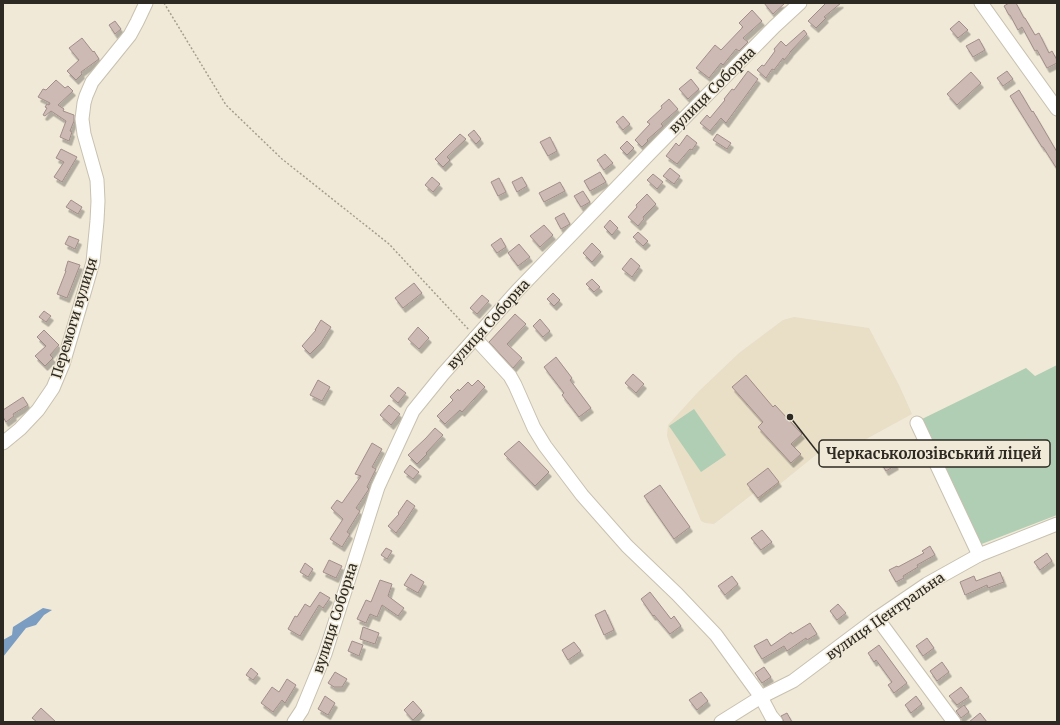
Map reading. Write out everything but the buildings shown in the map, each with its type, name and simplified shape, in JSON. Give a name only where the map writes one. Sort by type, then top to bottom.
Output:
[{"type":"street","name":"Перемоги вулиця","points":[[3,443],[20,429],[38,410],[52,388],[63,364],[93,262],[97,221],[98,201],[96,180],[82,119],[84,103],[92,82],[130,35],[146,3]]},
{"type":"street","name":"вулиця Соборна","points":[[294,722],[302,710],[325,654],[378,487],[413,411],[443,374],[517,291],[606,198],[800,3]]},
{"type":"street","points":[[981,3],[1057,109]]},
{"type":"street","points":[[475,338],[510,376],[537,434],[582,495],[627,546],[678,594],[716,635],[761,697],[771,716],[776,722]]},
{"type":"street","points":[[917,423],[979,555]]},
{"type":"street","name":"вулиця Центральна","points":[[721,722],[761,697],[793,681],[877,618],[927,584],[979,555],[1057,524]]},
{"type":"street","points":[[877,618],[954,722]]},
{"type":"path","points":[[164,3],[226,105],[282,159],[389,244],[475,338]]},
{"type":"shaded area","points":[[794,317],[869,328],[899,385],[912,414],[848,449],[827,446],[759,501],[754,493],[714,524],[705,523],[701,521],[670,445],[667,436],[668,425],[698,392],[739,353],[783,320]]},
{"type":"green space","points":[[1057,365],[1057,515],[979,545],[920,420],[1026,368],[1035,376]]},
{"type":"green space","points":[[694,409],[726,455],[701,472],[669,426]]},
{"type":"water","points":[[43,608],[52,610],[44,615],[36,625],[26,628],[3,657],[3,640],[12,635],[13,627]]},
{"type":"place","name":"Черкаськолозівський ліцей","points":[[790,417]]}]
